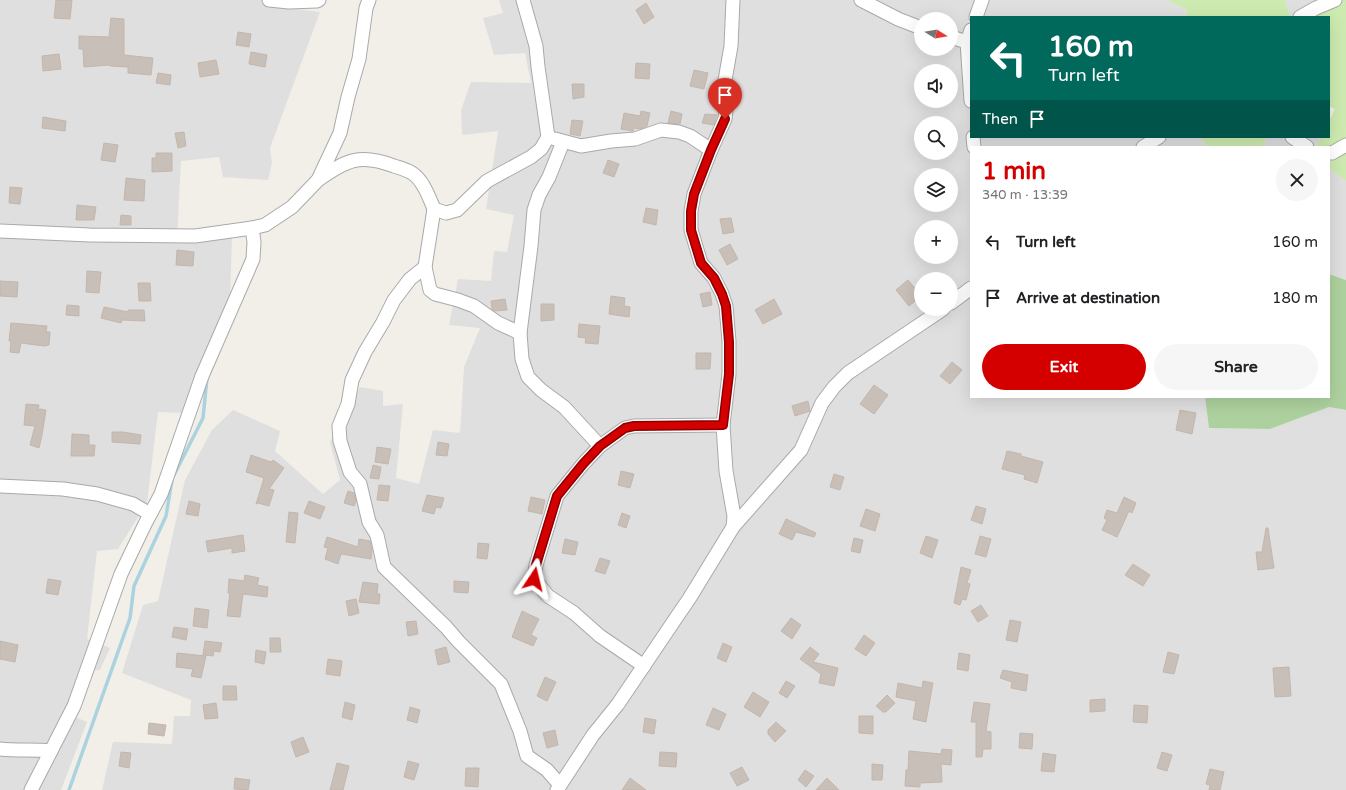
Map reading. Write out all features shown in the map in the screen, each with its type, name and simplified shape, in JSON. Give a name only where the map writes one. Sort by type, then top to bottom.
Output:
[{"type":"street","points":[[270,0],[288,2],[319,0]]},
{"type":"street","points":[[318,180],[340,133],[359,59],[366,8],[369,0]]},
{"type":"street","points":[[434,209],[446,213],[457,210],[487,181],[531,157],[541,149],[548,136],[536,46],[523,0]]},
{"type":"street","points":[[733,0],[731,46],[724,86],[727,101],[725,119],[694,194],[691,211],[691,230],[701,263],[714,278],[726,306],[729,342],[729,374],[723,425],[726,471],[734,516],[733,527]]},
{"type":"street","points":[[861,0],[898,19],[914,25]]},
{"type":"street","points":[[976,16],[982,0]]},
{"type":"street","points":[[1302,16],[1335,0]]},
{"type":"street","points":[[958,37],[969,36],[970,68]]},
{"type":"street","points":[[548,136],[563,142],[581,146],[611,140],[635,139],[661,130],[679,132],[690,136],[711,150]]},
{"type":"street","points":[[1145,146],[1157,138]]},
{"type":"street","points":[[1294,138],[1306,146]]},
{"type":"street","points":[[563,142],[549,177],[539,195],[534,210],[520,333],[522,359],[528,378],[564,407],[600,446]]},
{"type":"street","points":[[1330,153],[1346,146]]},
{"type":"street","points":[[0,231],[90,235],[195,236],[252,228],[265,225],[292,207],[318,180],[337,167],[357,159],[382,161],[412,173],[424,186],[434,209],[425,267],[430,290],[435,294],[474,306],[498,323],[520,333]]},
{"type":"street","points":[[31,790],[74,706],[121,574],[161,494],[202,376],[252,259],[254,242],[252,228]]},
{"type":"street","points":[[425,267],[410,279],[394,300],[364,352],[352,380],[348,404],[339,426],[340,441],[350,472],[360,484],[369,522],[376,535],[384,567],[446,627],[501,684],[520,731],[527,756],[547,770],[559,787],[593,735],[618,704],[689,600],[733,527],[801,450],[822,403],[834,387],[848,373],[933,316]]},
{"type":"street","points":[[958,298],[970,289]]},
{"type":"street","points":[[644,666],[600,636],[574,613],[548,596],[534,579],[536,565],[557,496],[600,446],[625,428],[634,426],[723,425]]},
{"type":"street","points":[[0,486],[63,489],[97,494],[133,504],[150,514]]},
{"type":"street","points":[[0,749],[18,751],[34,749],[51,751]]},
{"type":"shaded area","points":[[0,0],[264,0],[264,5],[320,12],[270,148],[272,163],[268,180],[223,177],[219,157],[181,161],[177,238],[232,238],[230,298],[184,413],[158,412],[147,503],[118,549],[97,551],[87,639],[110,648],[100,670],[81,670],[66,713],[87,722],[61,790],[0,790]]},
{"type":"shaded area","points":[[499,0],[1170,0],[1170,2],[1188,10],[1185,16],[970,16],[970,138],[1202,138],[1207,146],[970,146],[970,398],[1205,398],[1209,428],[1270,429],[1329,407],[1346,410],[1346,790],[102,790],[113,742],[172,744],[174,716],[190,716],[191,700],[122,673],[143,605],[158,601],[185,480],[212,430],[233,410],[280,431],[275,451],[323,494],[340,480],[330,442],[360,387],[383,391],[383,406],[403,404],[396,478],[419,484],[433,430],[460,433],[464,367],[480,328],[449,325],[458,279],[491,281],[494,251],[507,252],[514,215],[486,209],[498,131],[462,135],[461,110],[471,82],[531,83],[525,53],[494,55],[483,18],[503,13]]},
{"type":"shaded area","points":[[1285,0],[1341,0],[1314,16],[1290,16]]},
{"type":"shaded area","points":[[1267,138],[1320,138],[1316,146],[1262,146]]},
{"type":"shaded area","points":[[1330,169],[1346,181],[1346,280],[1330,274]]},
{"type":"green space","points":[[1170,0],[1285,0],[1290,16],[1185,16],[1188,10],[1170,2]]},
{"type":"green space","points":[[1341,0],[1346,0],[1346,181],[1330,169],[1330,146],[1316,146],[1320,138],[1330,138],[1330,119],[1335,109],[1330,106],[1330,16],[1314,16]]},
{"type":"green space","points":[[1202,138],[1267,138],[1262,146],[1207,146]]},
{"type":"green space","points":[[1330,274],[1346,280],[1346,410],[1329,407],[1270,429],[1209,428],[1205,398],[1330,398]]},
{"type":"building","points":[[56,0],[72,0],[70,19],[54,18]]},
{"type":"building","points":[[646,3],[654,17],[644,24],[636,10]]},
{"type":"building","points":[[111,18],[124,19],[124,55],[153,58],[151,75],[128,73],[128,67],[110,65],[84,67],[83,49],[79,49],[79,36],[109,37]]},
{"type":"building","points":[[238,32],[251,34],[249,47],[236,45]]},
{"type":"building","points":[[251,52],[267,55],[265,67],[249,64]]},
{"type":"building","points":[[59,54],[61,69],[43,71],[42,56]]},
{"type":"building","points":[[216,60],[219,74],[200,77],[198,63]]},
{"type":"building","points":[[636,63],[650,64],[649,79],[635,78]]},
{"type":"building","points":[[694,70],[708,73],[704,89],[690,86]]},
{"type":"building","points":[[158,73],[171,75],[170,85],[156,83]]},
{"type":"building","points":[[572,84],[584,84],[584,97],[573,99]]},
{"type":"building","points":[[641,111],[650,113],[647,126],[640,129],[634,128],[633,131],[621,129],[624,113],[640,116]]},
{"type":"building","points":[[671,111],[682,114],[680,124],[668,123]]},
{"type":"building","points":[[705,114],[717,115],[714,125],[702,123]]},
{"type":"building","points":[[43,117],[66,121],[65,131],[42,128]]},
{"type":"building","points":[[572,120],[583,121],[580,136],[570,134]]},
{"type":"building","points":[[184,132],[186,146],[178,148],[175,133]]},
{"type":"building","points":[[104,143],[118,145],[115,162],[101,160]]},
{"type":"building","points":[[156,153],[172,153],[172,171],[152,172],[152,158],[156,158]]},
{"type":"building","points":[[608,160],[619,164],[614,177],[603,173]]},
{"type":"building","points":[[126,178],[145,180],[144,201],[124,200]]},
{"type":"building","points":[[10,187],[22,188],[20,204],[9,203]]},
{"type":"building","points":[[77,205],[96,207],[94,220],[76,220]]},
{"type":"building","points":[[646,208],[658,210],[656,225],[643,222]]},
{"type":"building","points":[[121,215],[131,216],[131,225],[120,225]]},
{"type":"building","points":[[731,218],[734,232],[723,234],[720,219]]},
{"type":"building","points":[[730,244],[738,259],[727,265],[719,250]]},
{"type":"building","points":[[177,250],[194,252],[193,266],[176,265]]},
{"type":"building","points":[[87,271],[101,272],[99,293],[86,292]]},
{"type":"building","points":[[908,280],[914,287],[914,302],[909,306],[896,290]]},
{"type":"building","points":[[0,281],[18,282],[17,297],[0,296]]},
{"type":"building","points":[[138,283],[150,283],[151,301],[139,301]]},
{"type":"building","points":[[710,292],[712,305],[703,307],[700,294]]},
{"type":"building","points":[[611,296],[625,298],[624,306],[630,307],[629,317],[609,314]]},
{"type":"building","points":[[505,299],[507,310],[495,311],[492,309],[491,301]]},
{"type":"building","points":[[774,299],[782,314],[763,324],[755,310]]},
{"type":"building","points":[[541,304],[554,304],[554,320],[541,321]]},
{"type":"building","points":[[67,305],[79,306],[79,316],[66,315]]},
{"type":"building","points":[[104,307],[128,312],[128,310],[144,310],[145,321],[122,320],[121,323],[101,318]]},
{"type":"building","points":[[11,323],[47,326],[46,332],[50,332],[49,345],[44,346],[21,343],[19,353],[10,352],[11,341],[9,341]]},
{"type":"building","points":[[579,324],[600,326],[598,344],[585,343],[586,338],[578,337]]},
{"type":"building","points":[[696,353],[711,353],[710,369],[696,369]]},
{"type":"building","points":[[952,362],[962,370],[950,384],[940,376]]},
{"type":"building","points":[[874,385],[888,395],[874,414],[860,404]]},
{"type":"building","points":[[808,401],[810,411],[795,416],[792,406]]},
{"type":"building","points":[[26,404],[39,405],[38,410],[46,410],[39,448],[30,445],[35,426],[24,425]]},
{"type":"building","points":[[1180,410],[1196,413],[1192,434],[1176,430]]},
{"type":"building","points":[[112,432],[141,435],[140,444],[112,442]]},
{"type":"building","points":[[72,434],[89,435],[89,445],[95,445],[94,456],[71,456]]},
{"type":"building","points":[[438,442],[449,444],[447,456],[436,455]]},
{"type":"building","points":[[377,447],[391,449],[388,464],[375,462]]},
{"type":"building","points":[[1007,451],[1021,454],[1021,456],[1043,462],[1037,483],[1024,479],[1025,475],[1002,469]]},
{"type":"building","points":[[251,455],[271,462],[273,460],[284,468],[269,489],[274,490],[269,506],[258,503],[256,504],[264,478],[246,472]]},
{"type":"building","points":[[373,465],[381,467],[379,479],[370,478]]},
{"type":"building","points":[[621,471],[634,474],[630,488],[618,485]]},
{"type":"building","points":[[834,474],[844,477],[840,490],[830,487]]},
{"type":"building","points":[[379,485],[390,486],[388,501],[377,500]]},
{"type":"building","points":[[348,491],[354,493],[356,501],[354,506],[344,503]]},
{"type":"building","points":[[427,495],[444,498],[441,508],[436,507],[434,514],[422,511]]},
{"type":"building","points":[[531,497],[545,500],[542,514],[528,511]]},
{"type":"building","points":[[1124,497],[1136,503],[1132,513],[1129,511],[1117,537],[1102,530],[1107,520],[1104,518],[1107,510],[1117,513]]},
{"type":"building","points":[[189,501],[200,504],[198,516],[186,514]]},
{"type":"building","points":[[309,501],[325,507],[320,519],[304,513]]},
{"type":"building","points":[[976,506],[986,509],[982,524],[971,520]]},
{"type":"building","points":[[866,509],[880,514],[875,531],[860,526]]},
{"type":"building","points":[[289,512],[298,513],[295,543],[286,542]]},
{"type":"building","points":[[622,513],[630,516],[626,528],[618,525]]},
{"type":"building","points":[[786,519],[816,533],[814,537],[796,532],[792,540],[779,534]]},
{"type":"building","points":[[1266,528],[1268,528],[1274,568],[1258,570],[1256,552],[1262,552]]},
{"type":"building","points":[[243,535],[245,551],[232,553],[232,548],[208,552],[206,541]]},
{"type":"building","points":[[926,536],[938,540],[932,558],[920,553]]},
{"type":"building","points":[[980,536],[991,539],[986,557],[975,554]]},
{"type":"building","points":[[327,537],[358,547],[359,539],[370,541],[372,551],[371,559],[341,554],[338,564],[325,559],[328,548],[324,547]]},
{"type":"building","points":[[854,538],[863,540],[860,553],[851,551]]},
{"type":"building","points":[[565,539],[578,542],[575,555],[562,553]]},
{"type":"building","points":[[478,543],[489,544],[487,559],[477,558]]},
{"type":"building","points":[[600,558],[610,561],[605,574],[595,571]]},
{"type":"building","points":[[1133,564],[1150,575],[1143,586],[1125,575]]},
{"type":"building","points":[[961,567],[971,570],[967,583],[970,584],[966,600],[962,599],[960,605],[954,603]]},
{"type":"building","points":[[245,575],[259,578],[257,585],[268,587],[267,597],[243,594],[240,617],[227,616],[230,593],[228,593],[229,579],[244,581]]},
{"type":"building","points":[[48,579],[61,581],[58,595],[46,593]]},
{"type":"building","points":[[454,581],[469,582],[468,593],[454,592]]},
{"type":"building","points":[[363,582],[378,584],[377,594],[380,594],[379,604],[359,602]]},
{"type":"building","points":[[356,599],[359,613],[349,616],[346,601]]},
{"type":"building","points":[[981,605],[988,616],[978,622],[971,611]]},
{"type":"building","points":[[195,608],[209,610],[207,628],[193,626]]},
{"type":"building","points":[[522,611],[539,619],[531,635],[537,638],[533,646],[512,637]]},
{"type":"building","points":[[791,618],[801,625],[792,639],[781,631]]},
{"type":"building","points":[[1010,620],[1021,622],[1017,642],[1006,640]]},
{"type":"building","points":[[416,621],[418,634],[408,636],[406,622]]},
{"type":"building","points":[[174,627],[188,629],[186,640],[172,637]]},
{"type":"building","points":[[864,635],[875,643],[866,656],[855,649]]},
{"type":"building","points":[[270,638],[280,638],[281,652],[270,652]]},
{"type":"building","points":[[0,641],[18,645],[15,662],[0,659]]},
{"type":"building","points":[[205,641],[222,643],[220,652],[214,651],[213,656],[203,655]]},
{"type":"building","points":[[723,643],[732,647],[726,662],[717,658]]},
{"type":"building","points":[[446,647],[450,662],[438,665],[435,650]]},
{"type":"building","points":[[810,647],[819,654],[813,662],[838,668],[834,686],[819,683],[821,674],[800,659]]},
{"type":"building","points":[[256,650],[266,652],[264,664],[255,662]]},
{"type":"building","points":[[1168,652],[1179,655],[1174,674],[1163,672]]},
{"type":"building","points":[[177,653],[206,656],[201,678],[191,676],[193,669],[176,667]]},
{"type":"building","points":[[959,653],[970,655],[968,671],[957,669]]},
{"type":"building","points":[[328,659],[342,661],[340,676],[326,674]]},
{"type":"building","points":[[1289,667],[1291,696],[1275,697],[1273,668]]},
{"type":"building","points":[[1003,670],[1028,675],[1026,691],[1011,688],[1012,682],[1000,678]]},
{"type":"building","points":[[545,677],[556,682],[547,701],[537,696]]},
{"type":"building","points":[[786,681],[795,686],[787,698],[779,693]]},
{"type":"building","points":[[923,681],[933,683],[926,722],[913,719],[916,701],[896,697],[898,683],[922,688]]},
{"type":"building","points":[[223,686],[236,686],[237,700],[223,700]]},
{"type":"building","points":[[753,692],[769,702],[760,717],[744,707]]},
{"type":"building","points":[[887,695],[895,703],[886,712],[883,712],[876,706]]},
{"type":"building","points":[[1105,699],[1105,711],[1090,712],[1090,700]]},
{"type":"building","points":[[345,702],[355,705],[352,720],[342,717]]},
{"type":"building","points":[[974,702],[990,704],[986,731],[991,732],[991,749],[983,749],[982,757],[976,757],[976,722],[971,722]]},
{"type":"building","points":[[216,703],[218,718],[205,719],[203,705]]},
{"type":"building","points":[[1134,705],[1148,706],[1147,723],[1133,722]]},
{"type":"building","points":[[410,707],[420,710],[417,723],[407,720]]},
{"type":"building","points":[[713,708],[726,714],[719,730],[706,725]]},
{"type":"building","points":[[859,716],[873,716],[873,734],[859,733]]},
{"type":"building","points":[[645,718],[656,720],[654,734],[643,732]]},
{"type":"building","points":[[776,722],[786,731],[775,742],[768,734],[768,730]]},
{"type":"building","points":[[149,723],[166,725],[164,736],[148,734]]},
{"type":"building","points":[[555,730],[558,745],[547,748],[543,733]]},
{"type":"building","points":[[1020,733],[1033,734],[1032,749],[1019,748]]},
{"type":"building","points":[[303,737],[309,752],[296,757],[291,742]]},
{"type":"building","points":[[942,749],[952,750],[951,765],[941,764],[942,782],[920,783],[920,787],[905,786],[909,751],[941,754]]},
{"type":"building","points":[[121,752],[131,753],[129,768],[119,766]]},
{"type":"building","points":[[660,752],[677,753],[676,767],[659,766]]},
{"type":"building","points":[[1162,752],[1172,755],[1167,771],[1157,768]]},
{"type":"building","points":[[1043,753],[1056,755],[1054,772],[1041,771]]},
{"type":"building","points":[[408,761],[419,764],[414,780],[404,777]]},
{"type":"building","points":[[337,763],[349,766],[343,790],[330,790]]},
{"type":"building","points":[[872,764],[883,765],[882,780],[872,780]]},
{"type":"building","points":[[742,767],[749,780],[737,786],[730,773]]},
{"type":"building","points":[[466,768],[479,768],[478,787],[465,786]]},
{"type":"building","points":[[1210,769],[1224,772],[1220,790],[1209,790],[1210,785],[1206,784]]},
{"type":"building","points":[[805,770],[814,776],[806,787],[798,780]]},
{"type":"building","points":[[235,778],[250,780],[248,790],[234,789]]},
{"type":"building","points":[[630,778],[646,790],[622,790]]},
{"type":"building","points":[[827,778],[839,790],[816,790]]},
{"type":"waterway","points":[[174,475],[203,418],[207,378]]},
{"type":"waterway","points":[[69,790],[130,618],[134,586],[166,516],[172,480]]},
{"type":"route","points":[[534,579],[536,565],[557,496],[600,446],[625,428],[634,426],[723,425],[729,374],[729,342],[726,306],[714,278],[701,263],[691,230],[691,211],[694,194],[725,119]]}]
